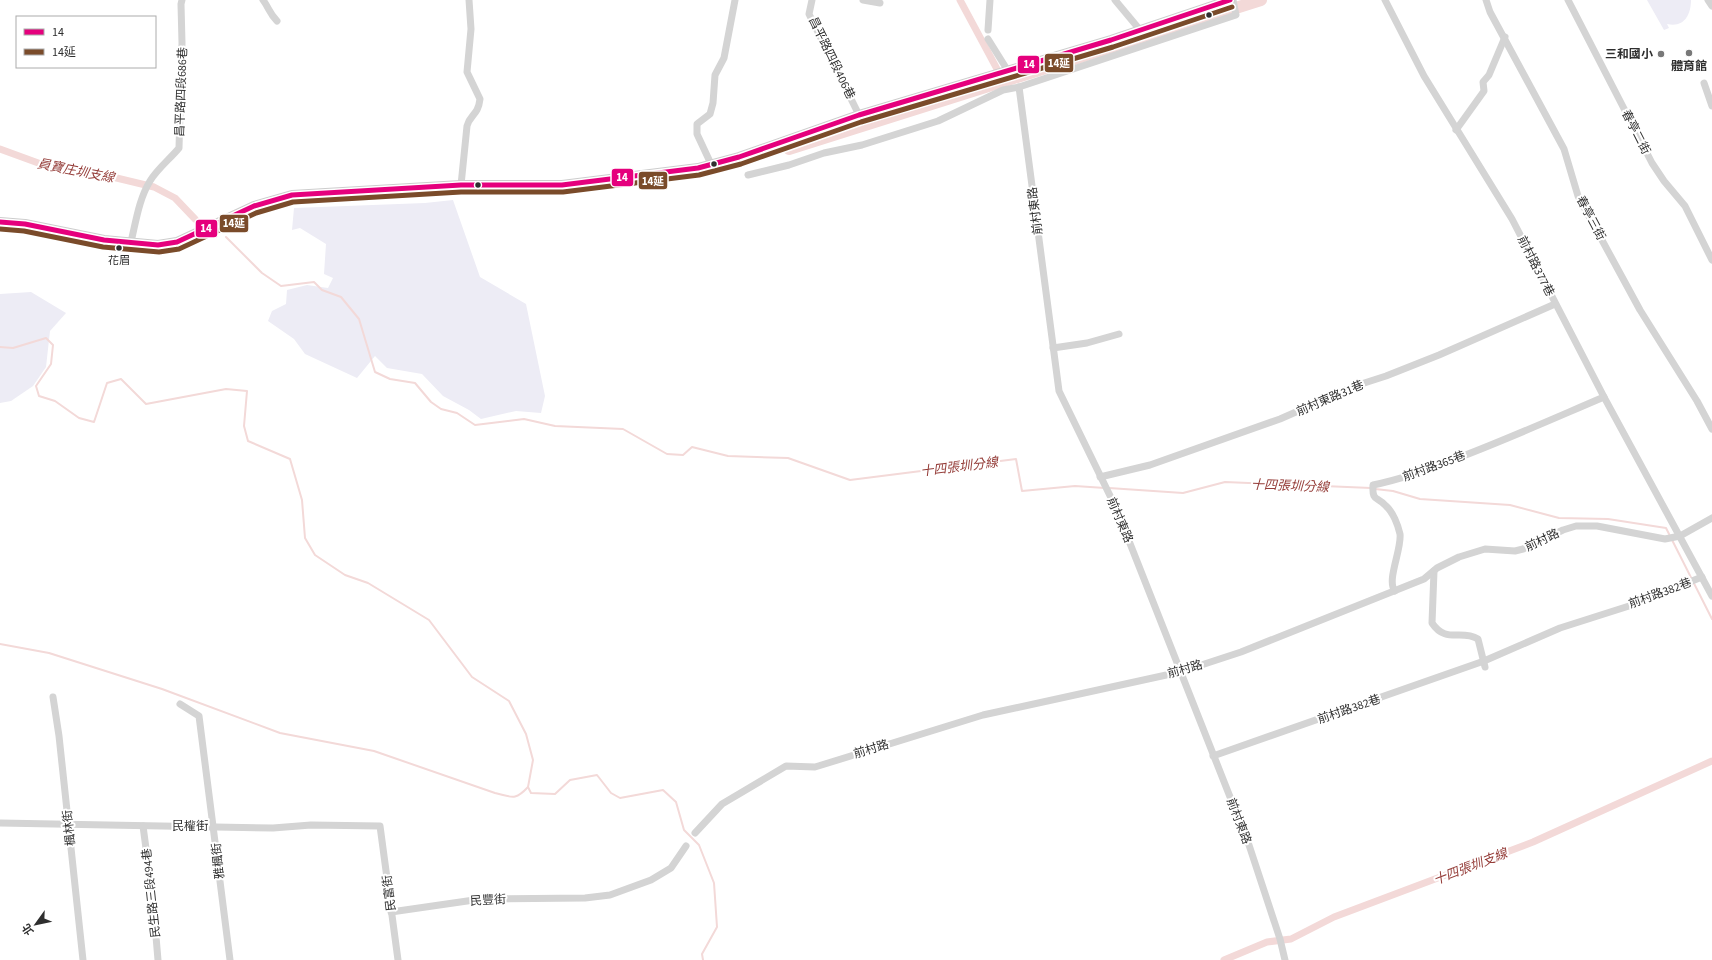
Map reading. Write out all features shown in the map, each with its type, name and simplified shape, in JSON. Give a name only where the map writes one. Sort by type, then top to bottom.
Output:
[{"type":"street","name":"昌平路四段686巷","points":[[131,242],[143,195],[151,180],[179,148],[182,0]]},
{"type":"street","points":[[263,0],[268,7],[269,13],[277,21]]},
{"type":"street","points":[[461,185],[468,121],[477,113],[480,99],[467,72],[471,29],[469,0]]},
{"type":"street","points":[[711,164],[697,134],[697,124],[710,114],[713,103],[715,75],[724,58],[735,0]]},
{"type":"street","name":"昌平路四段406巷","points":[[812,0],[809,14],[859,115]]},
{"type":"street","points":[[863,0],[880,3]]},
{"type":"street","points":[[988,30],[990,0]]},
{"type":"street","points":[[1115,0],[1140,30]]},
{"type":"street","name":"前村路377巷","points":[[1386,0],[1424,76],[1512,219],[1604,397],[1712,596]]},
{"type":"street","name":"春亭三街","points":[[1486,0],[1490,12],[1564,149],[1578,196],[1640,310],[1697,400],[1712,428]]},
{"type":"street","name":"春亭二街","points":[[1568,0],[1652,163],[1664,182],[1685,206],[1712,260]]},
{"type":"street","points":[[1708,0],[1712,6]]},
{"type":"street","points":[[0,222],[25,224],[104,240],[158,245],[177,242],[254,206],[292,195],[461,185],[568,185],[698,168],[738,157],[859,115],[1140,30],[1227,1],[1236,15],[1019,87],[1003,90],[938,121],[862,145],[824,153],[790,165],[748,175]]},
{"type":"street","points":[[1456,130],[1484,92],[1483,82],[1489,75],[1505,38]]},
{"type":"street","points":[[988,39],[1008,70]]},
{"type":"street","points":[[1704,83],[1712,106]]},
{"type":"street","name":"前村東路","points":[[1019,87],[1059,391],[1116,508],[1248,845],[1280,939],[1285,960]]},
{"type":"street","name":"前村東路31巷","points":[[1100,477],[1150,465],[1280,419],[1355,386],[1386,376],[1438,355],[1555,304]]},
{"type":"street","points":[[1053,348],[1087,343],[1119,334]]},
{"type":"street","name":"前村路365巷","points":[[1395,591],[1391,582],[1400,543],[1400,532],[1395,518],[1386,505],[1376,499],[1373,494],[1373,484],[1396,480],[1510,438],[1604,397]]},
{"type":"street","points":[[1680,536],[1712,518]]},
{"type":"street","name":"前村路","points":[[695,833],[722,804],[786,766],[815,767],[983,715],[1180,672],[1241,652],[1395,591],[1424,579],[1434,571],[1459,557],[1485,549],[1519,550],[1563,530],[1576,526],[1597,526],[1665,539],[1680,536]]},
{"type":"street","points":[[1434,571],[1432,590],[1432,623],[1436,630],[1444,635],[1478,639],[1485,664]]},
{"type":"street","name":"前村路382巷","points":[[1213,756],[1485,664],[1560,628],[1629,606],[1702,577]]},
{"type":"street","name":"楓林街","points":[[53,697],[59,736],[83,960]]},
{"type":"street","name":"雅楓街","points":[[180,704],[199,716],[230,960]]},
{"type":"street","name":"民權街","points":[[0,822],[272,828],[311,825],[380,826]]},
{"type":"street","name":"民生路三段494巷","points":[[143,826],[153,901],[158,960]]},
{"type":"street","name":"民富街","points":[[380,826],[398,960]]},
{"type":"street","name":"民豐街","points":[[391,912],[481,899],[585,898],[610,895],[651,880],[672,868],[686,846]]},
{"type":"shaded area","points":[[1647,0],[1691,0],[1691,6],[1688,15],[1682,22],[1673,25],[1667,24],[1669,28],[1664,30]]},
{"type":"shaded area","points":[[453,200],[480,277],[526,304],[545,396],[541,413],[516,411],[481,419],[469,410],[443,396],[422,374],[387,368],[375,356],[357,378],[305,354],[294,339],[268,321],[272,311],[286,304],[287,290],[307,285],[328,288],[333,278],[324,274],[326,244],[300,228],[292,230],[294,208],[425,203]]},
{"type":"shaded area","points":[[31,292],[66,313],[50,331],[46,367],[33,386],[11,401],[0,403],[0,294]]},
{"type":"waterway","points":[[960,0],[1004,82]]},
{"type":"waterway","name":"員寶庄圳支線","points":[[789,149],[1261,0]]},
{"type":"waterway","name":"員寶庄圳支線","points":[[0,149],[41,164],[87,175],[100,174],[154,187],[175,198],[195,219]]},
{"type":"waterway","name":"十四張圳分線","points":[[226,237],[262,273],[281,286],[314,282],[322,290],[341,297],[359,319],[375,372],[390,379],[415,383],[431,402],[441,409],[457,413],[475,425],[524,419],[555,426],[623,429],[667,454],[683,455],[692,447],[728,456],[788,458],[850,480],[1016,459],[1022,491],[1075,486],[1105,488]]},
{"type":"waterway","points":[[0,347],[13,348],[46,338],[53,345],[51,364],[36,386],[39,396],[55,401],[79,418],[94,422],[107,383],[121,379],[146,404],[226,389],[247,391],[244,426],[248,441],[290,459],[302,500],[305,538],[315,555],[345,575],[368,583],[429,620],[472,677],[509,701],[526,734],[533,760],[528,787],[531,793],[555,794],[570,780],[597,775],[611,793],[620,798],[663,790],[676,802],[684,830],[699,845],[714,883],[717,927],[702,954],[703,960]]},
{"type":"waterway","name":"十四張圳分線","points":[[1109,488],[1183,493],[1225,482],[1371,488]]},
{"type":"waterway","name":"十四張圳分線","points":[[1375,489],[1393,491],[1420,499],[1510,505],[1559,518],[1608,519],[1666,528],[1712,619]]},
{"type":"waterway","points":[[0,644],[49,653],[162,689],[280,733],[374,751],[509,797],[520,794],[528,787]]},
{"type":"waterway","name":"十四張圳支線","points":[[1224,960],[1267,942],[1291,939],[1334,917],[1533,842],[1712,761]]},
{"type":"transit line","name":"14","points":[[0,222],[25,224],[104,240],[158,245],[177,242],[254,206],[292,195],[461,185],[562,185],[698,168],[739,157],[859,115],[1111,40],[1230,0]]},
{"type":"transit line","name":"14延","points":[[0,229],[24,231],[103,247],[159,252],[179,249],[256,213],[293,202],[461,192],[563,192],[699,175],[741,164],[861,122],[1113,47],[1232,7]]},
{"type":"place","name":"體育館","points":[[1689,53]]},
{"type":"place","name":"三和國小","points":[[1661,54]]},
{"type":"place","name":"花眉","points":[[119,248]]}]
